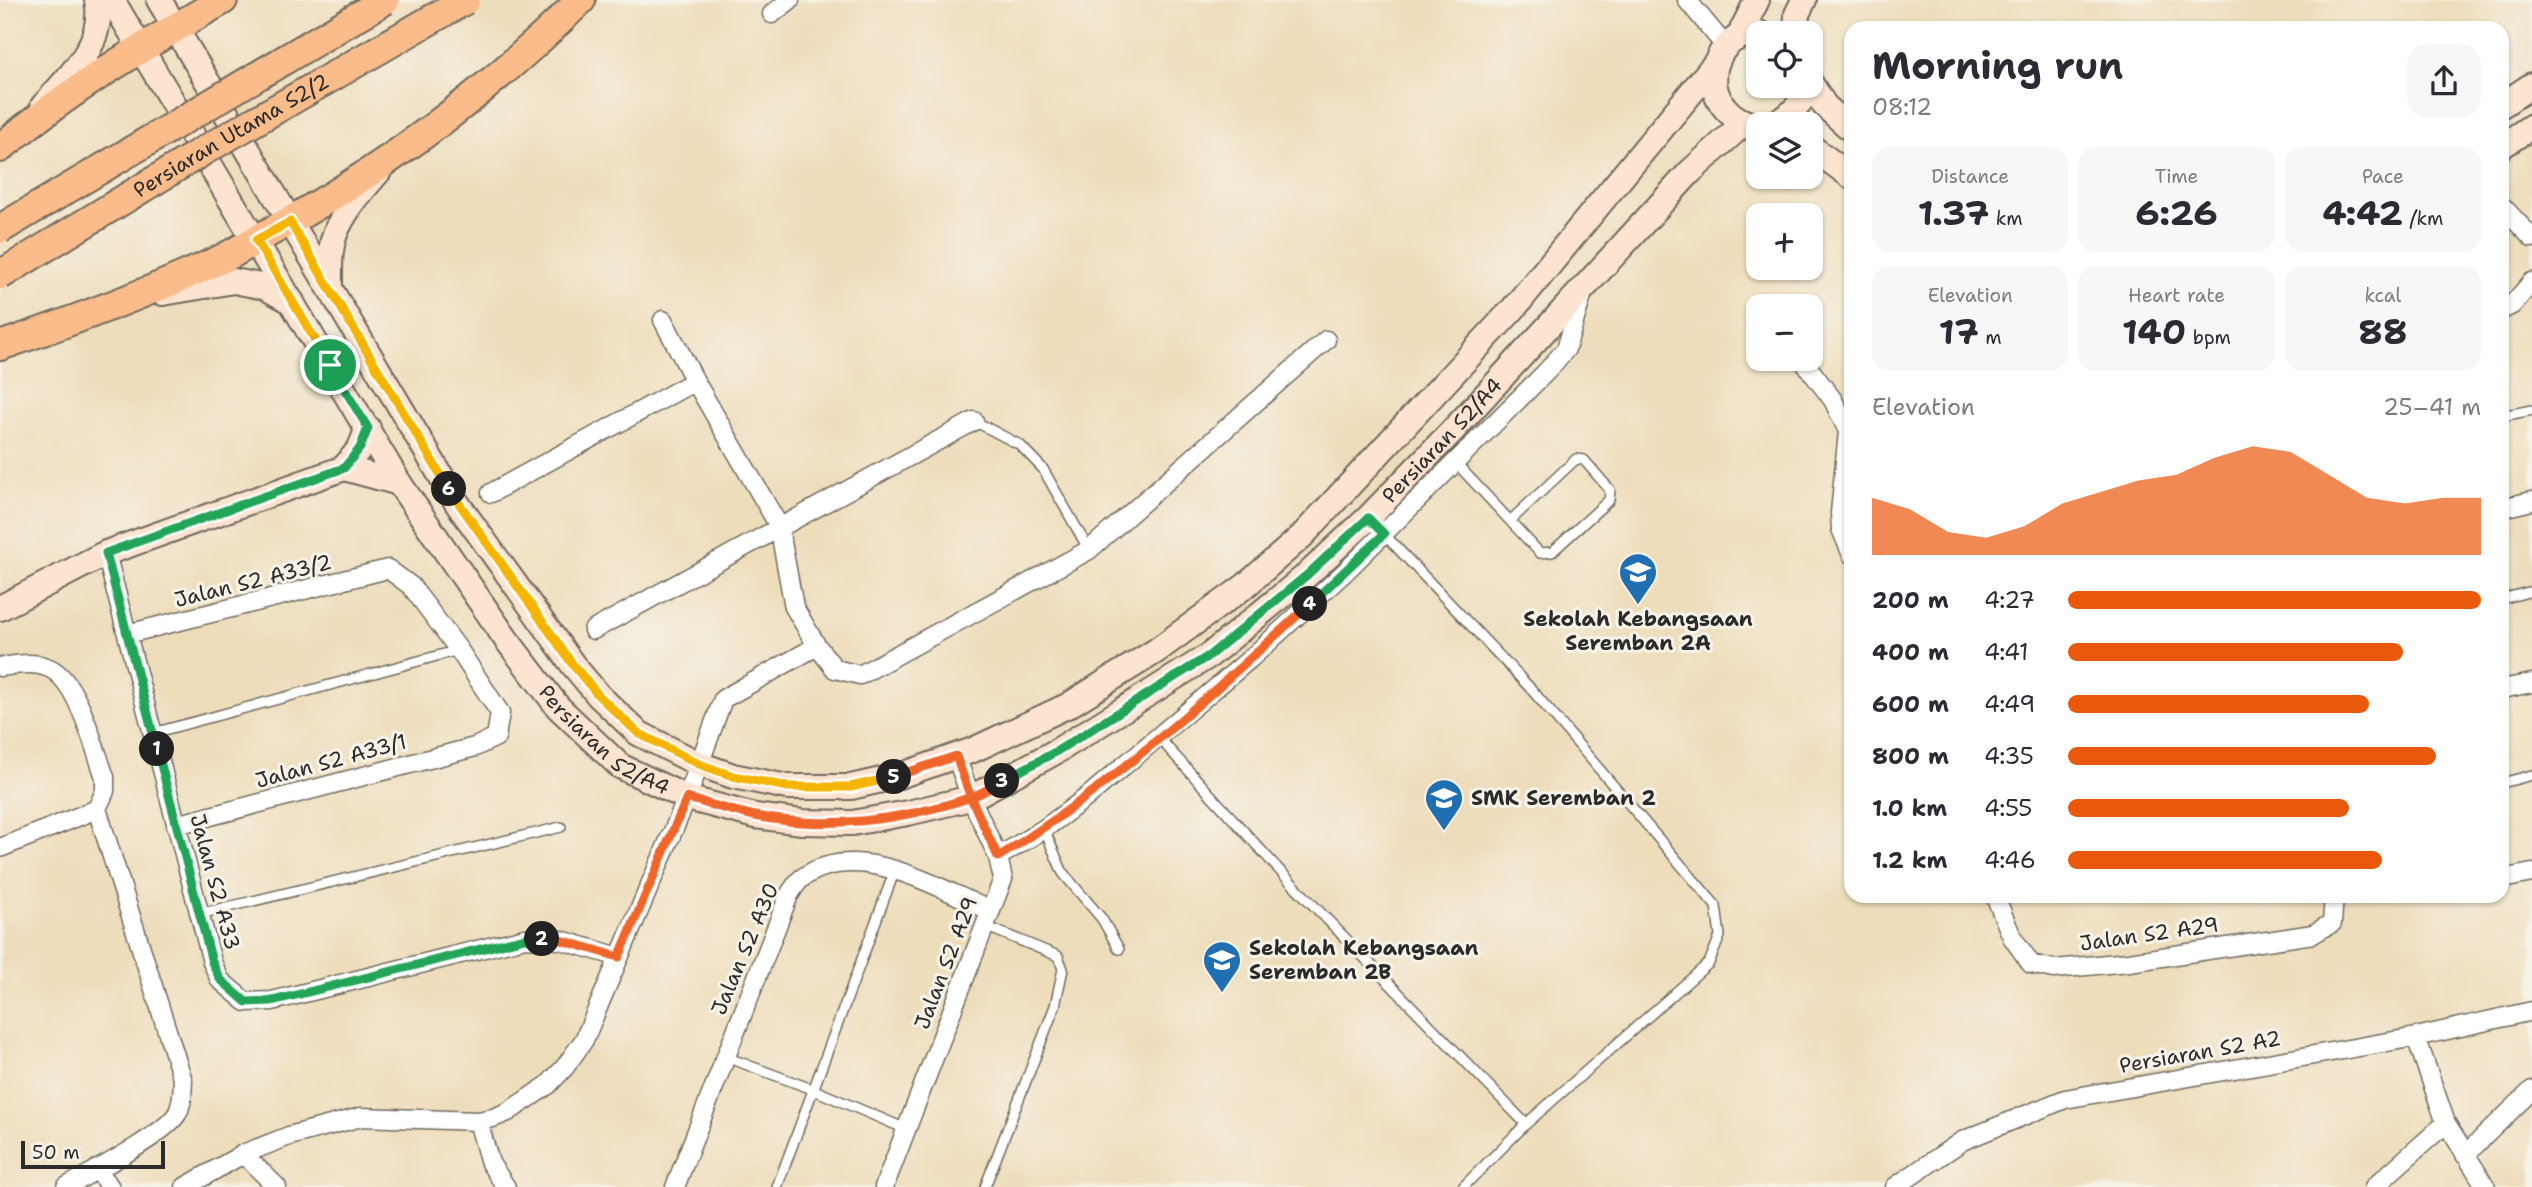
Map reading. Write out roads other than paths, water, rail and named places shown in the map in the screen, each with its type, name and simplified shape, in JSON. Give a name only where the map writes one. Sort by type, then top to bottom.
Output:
[{"type":"main road","points":[[26,126],[85,58],[97,31],[97,0]]},
{"type":"main road","name":"Persiaran S2/A4","points":[[113,0],[399,483],[506,639],[558,707],[620,766],[687,798],[755,816],[802,822],[852,822],[908,813],[971,798],[1057,751],[1210,655],[1307,575],[1376,526],[1457,426],[1690,172],[1746,129]]},
{"type":"main road","name":"Persiaran S2/A4","points":[[159,0],[457,503],[573,665],[599,696],[638,733],[699,764],[733,776],[788,787],[851,787],[899,776],[956,756],[1069,705],[1156,651],[1245,586],[1302,536],[1513,309],[1741,27]]},
{"type":"main road","points":[[0,148],[26,126],[141,48],[223,0]]},
{"type":"main road","name":"Persiaran Utama S2/2","points":[[0,229],[385,0]]},
{"type":"main road","name":"Persiaran Utama S2/2","points":[[0,275],[203,151],[465,0]]},
{"type":"main road","points":[[0,346],[127,301],[220,260],[346,189],[491,83],[581,0]]},
{"type":"main road","points":[[1797,21],[1804,0]]},
{"type":"main road","points":[[1741,27],[1713,75],[1717,97],[1730,116],[1746,123]]},
{"type":"main road","points":[[2509,100],[2532,85]]},
{"type":"main road","points":[[1820,98],[1844,123]]},
{"type":"main road","points":[[2509,141],[2532,126]]},
{"type":"main road","points":[[1823,156],[1844,171]]},
{"type":"main road","points":[[330,289],[334,235],[346,212],[386,162]]},
{"type":"main road","points":[[127,301],[234,281],[265,286],[292,303]]},
{"type":"main road","points":[[0,608],[106,553],[344,468],[360,448],[368,428]]},
{"type":"main road","points":[[344,468],[399,483]]},
{"type":"street","points":[[772,14],[790,0]]},
{"type":"street","points":[[1687,0],[1741,27]]},
{"type":"street","points":[[2509,213],[2532,238]]},
{"type":"street","points":[[2509,306],[2532,282]]},
{"type":"street","points":[[998,857],[1044,829],[1087,797],[1251,658],[1346,571],[1376,526],[1455,462],[1566,349],[1584,288]]},
{"type":"street","points":[[663,320],[779,526],[794,607],[817,646],[835,669],[860,675],[1089,550],[1326,340]]},
{"type":"street","points":[[1811,371],[1844,420]]},
{"type":"street","points":[[491,493],[695,381]]},
{"type":"street","points":[[593,630],[974,421]]},
{"type":"street","points":[[1844,480],[1840,513],[1844,523]]},
{"type":"street","points":[[2509,506],[2532,501]]},
{"type":"street","name":"Jalan S2 A33","points":[[106,553],[212,962],[220,979],[246,1002],[272,1001],[525,938],[561,940],[619,957]]},
{"type":"street","name":"Jalan S2 A33/2","points":[[127,634],[388,569],[411,586],[459,650]]},
{"type":"street","points":[[185,1187],[243,1154],[289,1136],[361,1117],[478,1121],[493,1118],[519,1106],[548,1085],[584,1040],[687,798],[723,699],[817,646]]},
{"type":"street","name":"Jalan S2 A33/1","points":[[176,825],[475,747],[496,737],[500,713],[459,650]]},
{"type":"street","points":[[0,667],[30,663],[49,668],[62,676],[72,688],[105,777],[105,791],[97,809],[183,1081],[178,1113],[163,1128],[83,1180]]},
{"type":"street","points":[[2509,688],[2532,683]]},
{"type":"street","name":"Jalan S2 A29","points":[[884,1187],[1003,879],[998,857],[971,798],[956,756]]},
{"type":"street","points":[[0,848],[97,809]]},
{"type":"street","name":"Jalan S2 A30","points":[[675,1187],[789,895],[800,879],[820,869],[850,863],[895,869],[988,918]]},
{"type":"street","points":[[2509,878],[2532,873]]},
{"type":"street","name":"Jalan S2 A29","points":[[1998,903],[2012,937],[2031,964],[2054,969],[2129,962],[2313,933],[2333,923],[2335,903]]},
{"type":"street","name":"Persiaran S2 A2","points":[[1895,1187],[1962,1141],[2065,1098],[2416,1037],[2532,1011]]},
{"type":"street","points":[[2416,1037],[2446,1123],[2486,1187]]},
{"type":"street","points":[[2465,1155],[2532,1090]]},
{"type":"street","points":[[478,1121],[489,1163],[506,1187]]},
{"type":"street","points":[[2374,1187],[2446,1123]]},
{"type":"street","points":[[243,1154],[276,1187]]},
{"type":"street","points":[[83,1180],[110,1187]]},
{"type":"lane","points":[[2509,415],[2532,410]]},
{"type":"lane","points":[[974,421],[1020,445],[1043,469],[1089,550]]},
{"type":"lane","points":[[1455,462],[1510,521],[1540,552],[1552,552],[1609,499],[1610,490],[1584,460],[1576,459],[1510,521]]},
{"type":"lane","points":[[1376,526],[1531,690],[1716,906],[1720,936],[1709,963],[1526,1124],[1464,1187]]},
{"type":"lane","points":[[2509,597],[2532,591]]},
{"type":"lane","points":[[153,733],[459,650]]},
{"type":"lane","points":[[1158,737],[1282,873],[1526,1124]]},
{"type":"lane","points":[[2509,781],[2532,775]]},
{"type":"lane","points":[[199,914],[561,827]]},
{"type":"lane","points":[[1044,829],[1063,873],[1102,919],[1119,949]]},
{"type":"lane","points":[[777,1187],[895,869]]},
{"type":"lane","points":[[985,1187],[1055,1006],[1063,970],[1058,956],[988,918]]},
{"type":"lane","points":[[726,1057],[812,1089],[906,1129]]},
{"type":"place","name":"Sekolah Kebangsaan Seremban 2A","points":[[1638,606]]},
{"type":"place","name":"SMK Seremban 2","points":[[1444,832]]},
{"type":"place","name":"Sekolah Kebangsaan Seremban 2B","points":[[1222,994]]}]
